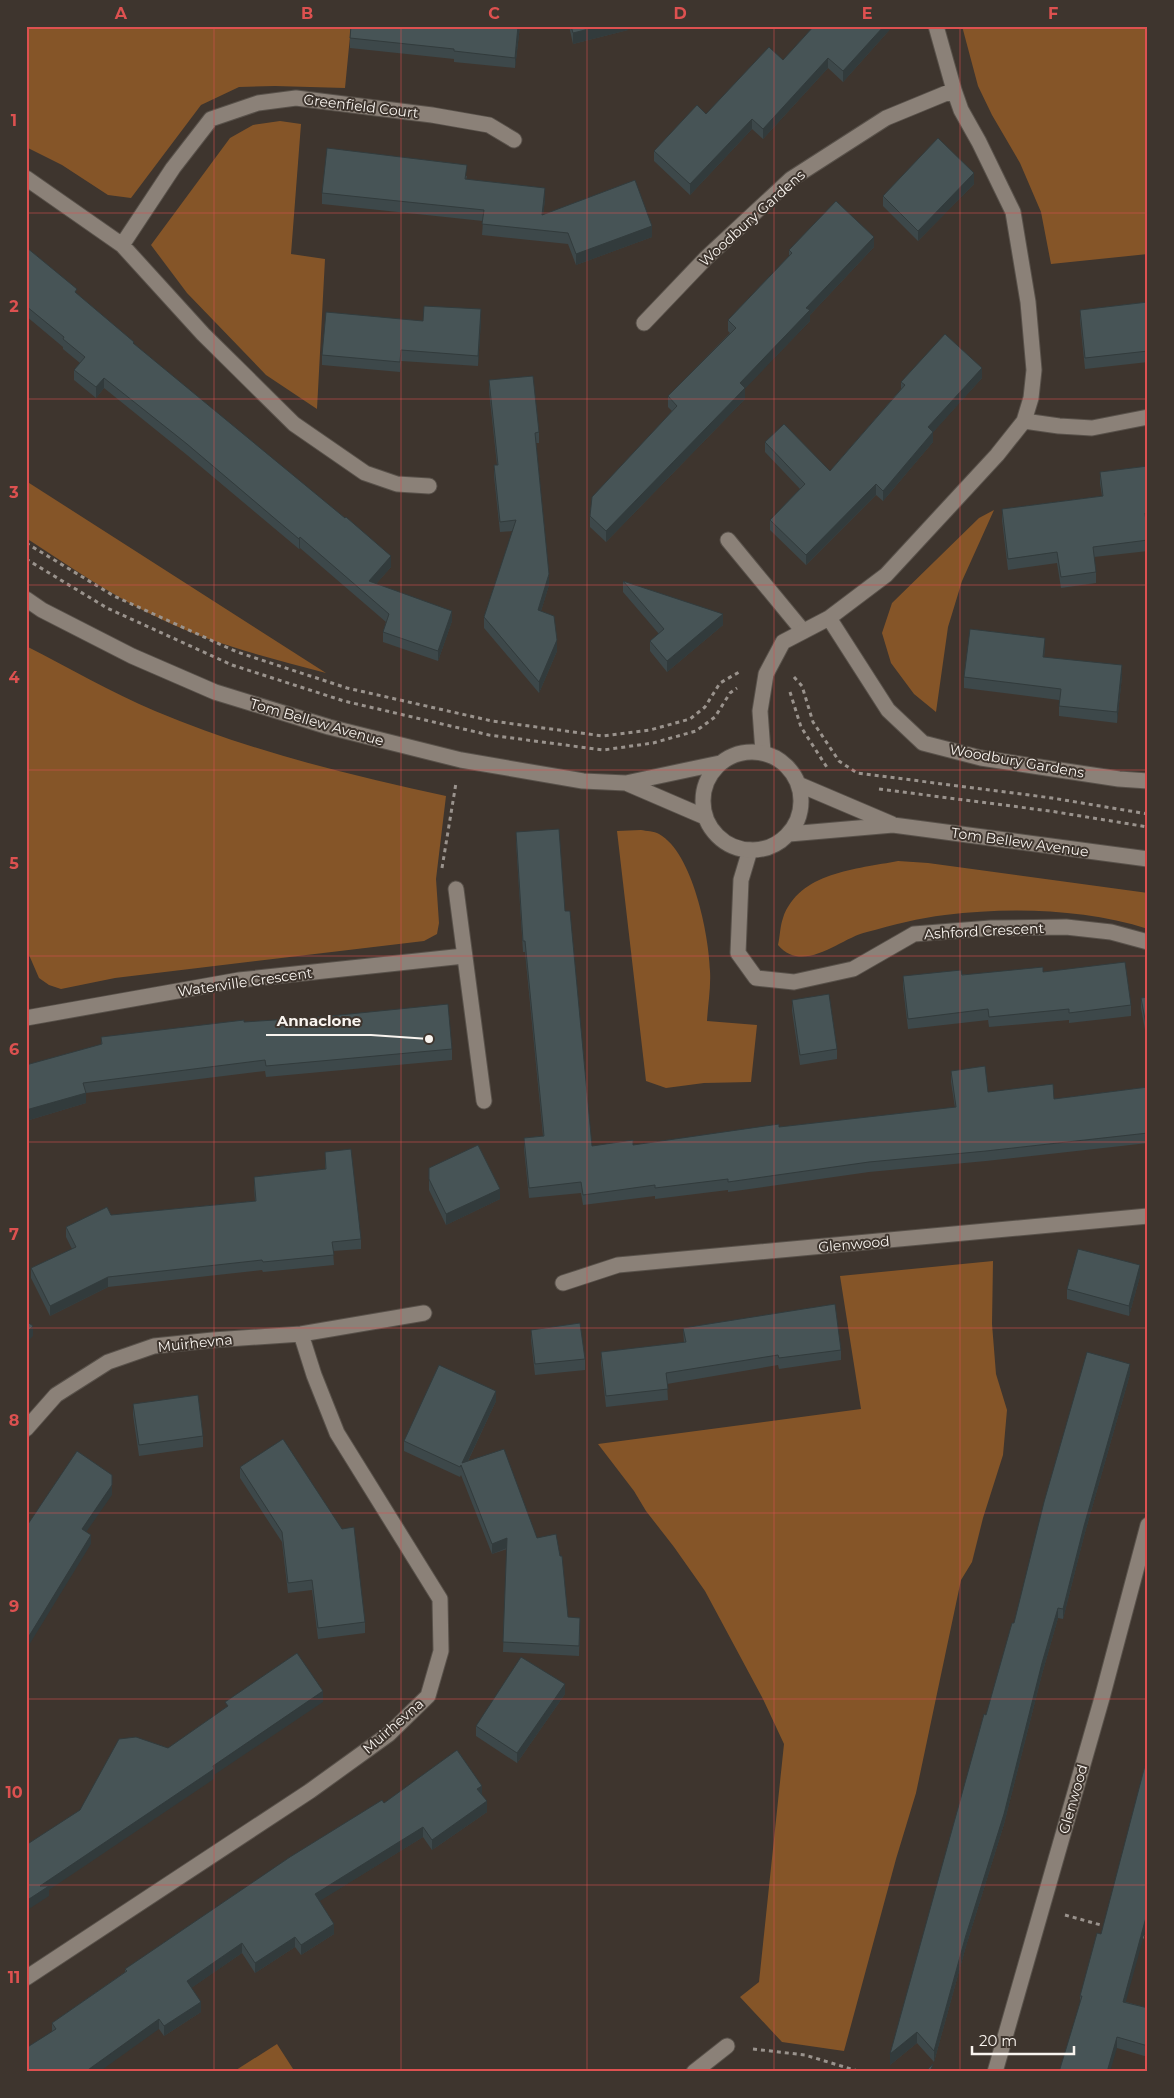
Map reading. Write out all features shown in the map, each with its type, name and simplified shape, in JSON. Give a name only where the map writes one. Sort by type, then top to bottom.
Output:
[{"type":"street","points":[[763,752],[760,711],[765,678],[783,642],[829,618],[886,575],[965,491],[1024,421],[1031,398],[1034,370],[1028,302],[1013,212],[979,142],[961,110],[936,26]]},
{"type":"street","name":"Woodbury Gardens","points":[[644,323],[706,258],[791,179],[886,118],[954,90]]},
{"type":"street","name":"Greenfield Court","points":[[122,245],[173,168],[211,119],[258,103],[296,98],[432,115],[489,125],[514,140]]},
{"type":"street","points":[[26,178],[122,245],[203,334],[294,424],[365,473],[397,484],[429,486]]},
{"type":"street","points":[[1024,421],[1092,428],[1148,417]]},
{"type":"street","points":[[728,540],[803,631]]},
{"type":"street","name":"Tom Bellew Avenue","points":[[26,599],[42,610],[132,656],[215,692],[329,727],[461,760],[584,781],[626,783],[720,763]]},
{"type":"street","name":"Woodbury Gardens","points":[[829,618],[888,710],[923,743],[981,758],[1119,779],[1148,781]]},
{"type":"street","points":[[748,751],[763,752],[777,758],[788,767],[801,793],[801,808],[797,822],[789,834],[778,843],[750,850],[736,848],[722,840],[712,830],[705,817],[702,803],[704,788],[710,774],[720,763],[733,755],[748,751]]},
{"type":"street","name":"Tom Bellew Avenue","points":[[626,783],[705,817]]},
{"type":"street","name":"Tom Bellew Avenue","points":[[798,784],[893,825]]},
{"type":"street","name":"Tom Bellew Avenue","points":[[789,834],[893,825],[1148,859]]},
{"type":"street","name":"Ashford Crescent","points":[[750,850],[741,880],[738,953],[756,978],[794,982],[853,969],[914,934],[991,928],[1066,927],[1111,932],[1148,942]]},
{"type":"street","points":[[456,889],[484,1101]]},
{"type":"street","name":"Waterville Crescent","points":[[26,1018],[238,980],[464,956]]},
{"type":"street","name":"Glenwood","points":[[563,1283],[618,1265],[1148,1216]]},
{"type":"street","name":"Muirhevna","points":[[26,1429],[56,1395],[108,1362],[154,1346],[302,1334],[424,1313]]},
{"type":"street","name":"Muirhevna","points":[[26,1978],[310,1791],[389,1734],[428,1696],[440,1651],[440,1599],[337,1433],[314,1375],[302,1334]]},
{"type":"street","name":"Glenwood","points":[[995,2072],[1102,1698],[1148,1525]]},
{"type":"street","points":[[694,2072],[727,2046]]},
{"type":"path","points":[[26,544],[114,596],[237,652],[347,688],[492,721],[603,736],[650,730],[690,719],[705,707],[720,682],[746,668],[789,690],[801,727],[830,771]]},
{"type":"path","points":[[26,559],[107,608],[232,665],[344,700],[489,735],[603,750],[652,743],[696,731],[715,717],[730,693],[752,679],[792,674],[802,686],[813,722],[839,761],[857,773],[1052,798],[1148,814]]},
{"type":"path","points":[[456,889],[442,871],[451,801],[461,760]]},
{"type":"path","points":[[871,788],[1050,811],[1148,827]]},
{"type":"path","points":[[1041,1908],[1112,1928]]},
{"type":"path","points":[[1139,1935],[1148,1938]]},
{"type":"path","points":[[727,2046],[805,2056],[861,2072]]},
{"type":"shaded area","points":[[26,26],[351,26],[345,88],[239,87],[201,105],[131,198],[108,195],[62,165],[26,147]]},
{"type":"shaded area","points":[[962,26],[1148,26],[1148,254],[1051,264],[1041,212],[1020,163],[992,115],[978,86]]},
{"type":"shaded area","points":[[280,121],[301,124],[291,254],[325,259],[317,409],[266,375],[187,293],[151,245],[230,138],[253,125]]},
{"type":"shaded area","points":[[26,481],[326,673],[243,650],[183,629],[128,602],[76,571],[26,538]]},
{"type":"shaded area","points":[[994,510],[962,581],[948,627],[936,712],[914,694],[891,663],[882,633],[892,603],[979,518]]},
{"type":"shaded area","points":[[26,646],[139,704],[226,738],[335,770],[446,796],[436,879],[439,923],[437,934],[424,941],[115,978],[61,989],[49,985],[39,978],[26,948]]},
{"type":"shaded area","points":[[641,830],[657,833],[671,844],[690,876],[697,896],[709,956],[710,983],[707,1021],[757,1025],[751,1082],[704,1083],[666,1088],[646,1081],[617,831]]},
{"type":"shaded area","points":[[898,861],[928,863],[1148,893],[1148,929],[1099,917],[1073,914],[1022,911],[970,912],[896,924],[856,936],[810,956],[788,953],[778,945],[783,918],[791,903],[802,891],[831,875]]},
{"type":"shaded area","points":[[993,1261],[992,1324],[996,1374],[1007,1410],[1003,1455],[983,1518],[972,1562],[961,1580],[916,1793],[896,1859],[844,2051],[782,2042],[740,1997],[759,1982],[784,1744],[763,1699],[705,1591],[598,1444],[861,1409],[840,1276]]},
{"type":"shaded area","points":[[277,2044],[295,2072],[233,2072]]},
{"type":"building","points":[[351,26],[518,26],[515,58],[454,51],[454,49],[350,38]]},
{"type":"building","points":[[571,26],[601,26],[573,33]]},
{"type":"building","points":[[814,26],[884,26],[843,71],[828,58],[763,129],[752,119],[690,184],[654,151],[697,105],[706,114],[769,47],[783,60]]},
{"type":"building","points":[[938,138],[974,173],[918,231],[883,196]]},
{"type":"building","points":[[327,148],[467,165],[465,179],[545,188],[542,215],[635,180],[652,226],[576,254],[568,233],[482,224],[484,210],[322,193]]},
{"type":"building","points":[[836,201],[874,237],[806,308],[810,310],[740,383],[745,388],[606,531],[590,516],[592,497],[677,406],[668,396],[736,328],[728,320],[792,253],[789,250]]},
{"type":"building","points":[[26,247],[77,289],[75,292],[133,343],[391,556],[369,581],[452,611],[438,651],[383,632],[389,614],[300,537],[299,539],[187,444],[104,378],[96,387],[74,370],[85,357],[26,306]]},
{"type":"building","points":[[1148,302],[1148,351],[1085,358],[1080,310]]},
{"type":"building","points":[[424,306],[481,309],[478,356],[401,350],[400,362],[322,355],[326,312],[423,321]]},
{"type":"building","points":[[945,334],[982,368],[928,427],[933,432],[883,491],[876,484],[806,555],[770,520],[805,484],[765,442],[784,424],[830,471],[905,385],[901,382]]},
{"type":"building","points":[[533,376],[539,432],[535,433],[549,574],[538,610],[554,616],[557,640],[539,682],[484,617],[516,520],[500,522],[494,465],[498,465],[489,380]]},
{"type":"building","points":[[1148,466],[1148,513],[1145,513],[1148,540],[1093,547],[1096,572],[1061,577],[1057,552],[1008,559],[1002,509],[1103,496],[1100,472]]},
{"type":"building","points":[[623,581],[723,614],[667,661],[650,641],[664,629]]},
{"type":"building","points":[[970,629],[1045,638],[1043,657],[1122,665],[1117,712],[1059,706],[1061,689],[964,677]]},
{"type":"building","points":[[559,829],[565,911],[570,911],[592,1146],[633,1140],[633,1145],[779,1124],[779,1127],[956,1107],[951,1071],[985,1066],[988,1092],[1053,1084],[1054,1099],[1148,1087],[1148,1133],[869,1162],[728,1182],[728,1179],[655,1188],[655,1185],[583,1195],[581,1182],[529,1188],[524,1138],[544,1136],[525,941],[523,941],[516,832]]},
{"type":"building","points":[[1125,962],[1131,1005],[1069,1013],[1069,1009],[989,1017],[988,1009],[908,1019],[903,976],[961,970],[962,975],[1043,967],[1043,972]]},
{"type":"building","points":[[829,994],[837,1049],[800,1055],[792,1000]]},
{"type":"building","points":[[1148,997],[1148,1035],[1141,998]]},
{"type":"building","points":[[448,1004],[452,1049],[266,1066],[265,1060],[83,1083],[86,1093],[26,1110],[26,1065],[102,1044],[101,1037],[244,1020],[244,1022],[320,1017]]},
{"type":"building","points":[[478,1145],[500,1189],[446,1214],[429,1179],[429,1168]]},
{"type":"building","points":[[351,1149],[361,1239],[332,1242],[334,1255],[263,1262],[262,1260],[108,1277],[50,1306],[31,1268],[76,1247],[66,1227],[107,1207],[111,1215],[256,1201],[254,1177],[326,1169],[325,1152]]},
{"type":"building","points":[[1078,1249],[1140,1265],[1129,1306],[1067,1289]]},
{"type":"building","points":[[835,1304],[841,1350],[779,1358],[778,1355],[666,1373],[668,1389],[606,1396],[601,1352],[686,1342],[683,1328]]},
{"type":"building","points":[[26,1321],[33,1326],[26,1333]]},
{"type":"building","points":[[580,1323],[585,1359],[535,1364],[531,1330]]},
{"type":"building","points":[[1087,1352],[1130,1364],[1084,1526],[1063,1609],[1058,1608],[1042,1663],[1004,1814],[966,1935],[934,2051],[917,2032],[890,2054],[984,1714],[986,1715],[1012,1623],[1014,1623],[1044,1502]]},
{"type":"building","points":[[439,1365],[496,1391],[462,1463],[504,1449],[537,1538],[556,1534],[560,1556],[562,1556],[568,1617],[580,1618],[579,1646],[503,1642],[507,1538],[492,1544],[461,1465],[460,1467],[404,1441]]},
{"type":"building","points":[[198,1395],[203,1436],[139,1445],[133,1404]]},
{"type":"building","points":[[283,1439],[342,1529],[354,1527],[365,1622],[318,1628],[312,1580],[288,1583],[282,1532],[240,1467]]},
{"type":"building","points":[[77,1451],[112,1475],[112,1485],[82,1529],[91,1535],[26,1641],[26,1527]]},
{"type":"building","points":[[297,1653],[323,1691],[213,1766],[214,1769],[40,1886],[49,1886],[26,1901],[26,1845],[80,1810],[119,1739],[136,1737],[168,1748],[228,1706],[225,1702]]},
{"type":"building","points":[[521,1657],[565,1684],[517,1753],[476,1726]]},
{"type":"building","points":[[457,1750],[482,1786],[477,1789],[487,1801],[432,1840],[423,1827],[315,1894],[334,1924],[301,1945],[295,1937],[255,1963],[242,1943],[187,1981],[201,2002],[164,2026],[159,2019],[85,2072],[26,2072],[26,2048],[56,2029],[52,2023],[127,1971],[125,1969],[290,1857],[382,1800],[384,1803]]},
{"type":"building","points":[[1148,1754],[1148,1910],[1123,2002],[1148,2008],[1148,2046],[1117,2037],[1107,2072],[1059,2072],[1082,1996],[1080,1996],[1097,1933],[1101,1934]]},
{"type":"building","points":[[933,2064],[930,2072],[925,2072]]},
{"type":"place","name":"Annaclone","points":[[429,1039]]}]
